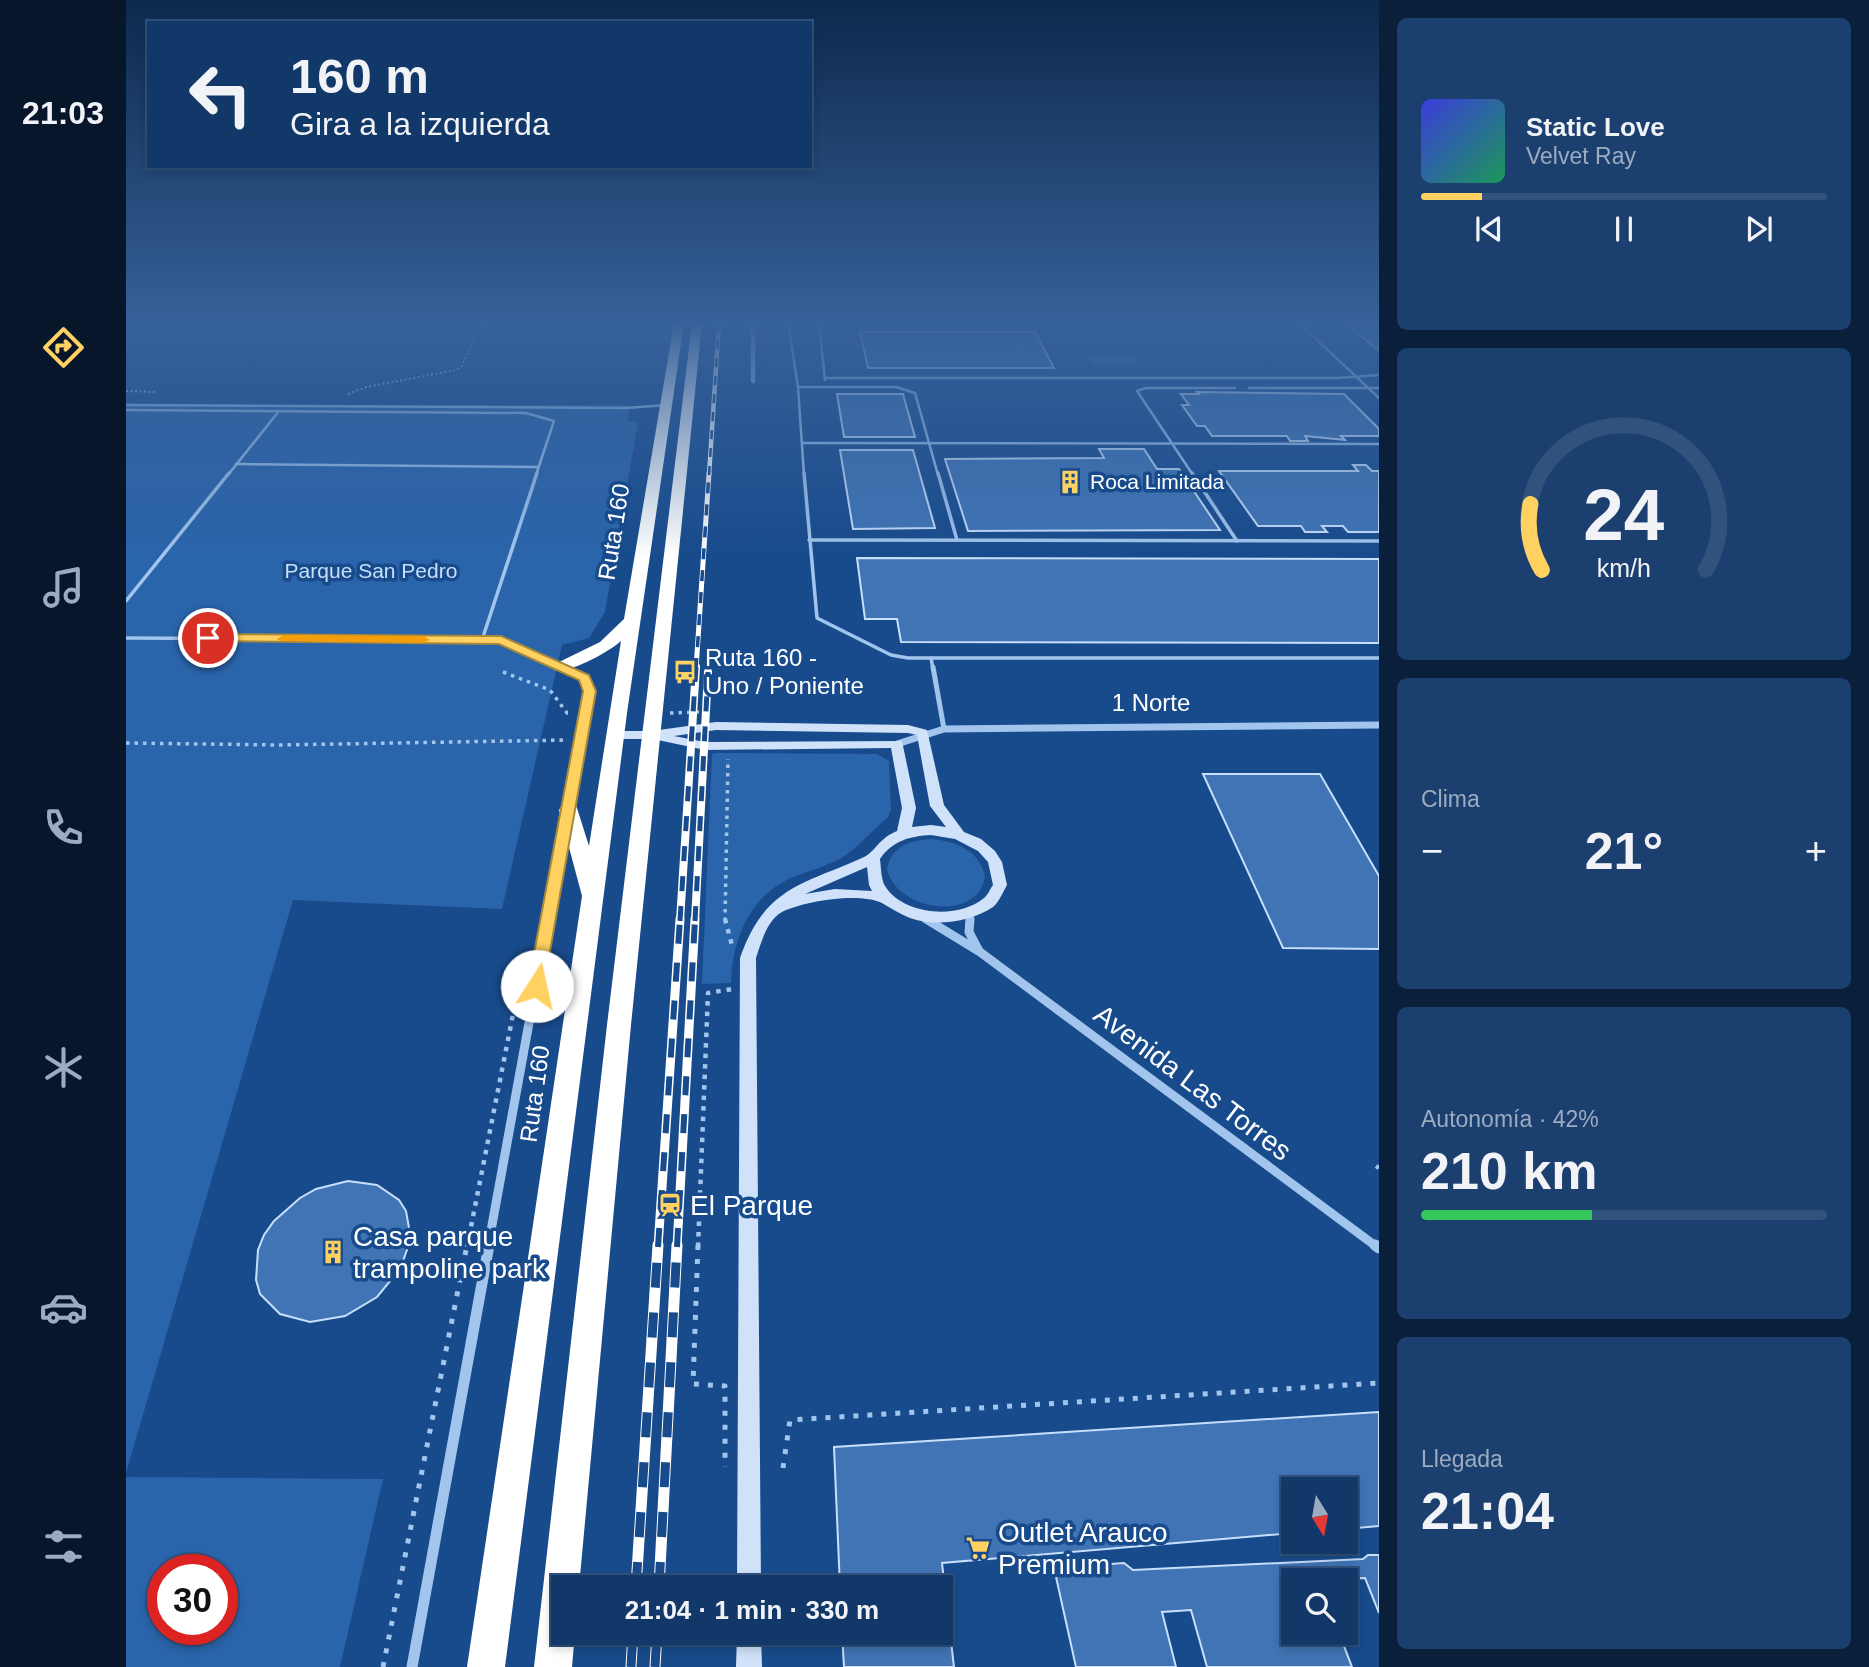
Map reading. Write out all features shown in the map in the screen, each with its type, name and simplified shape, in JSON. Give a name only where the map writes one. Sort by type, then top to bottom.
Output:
[{"type":"highway","name":"Ruta 160","points":[[486,1667],[631,622],[668,401]]},
{"type":"highway","points":[[553,1667],[619,1025],[689,401]]},
{"type":"highway","points":[[560,666],[606,646],[631,622]]},
{"type":"highway","points":[[569,810],[594,903]]},
{"type":"street","points":[[412,1667],[585,713],[588,682],[560,666]]},
{"type":"street","name":"1 Norte","points":[[653,735],[694,745],[897,744],[923,733],[944,729],[1379,725]]},
{"type":"street","name":"1 Norte","points":[[615,736],[653,735],[716,726],[891,726],[923,733]]},
{"type":"street","points":[[778,909],[831,894],[858,894],[890,901],[920,915],[946,918],[970,914],[990,902],[1000,884],[1000,874],[991,855],[959,835],[937,806],[923,733]]},
{"type":"street","points":[[897,744],[909,808],[904,833]]},
{"type":"street","points":[[749,1575],[748,979],[756,934],[788,896],[804,886],[873,859],[884,844],[904,833],[931,830],[959,835]]},
{"type":"street","points":[[873,859],[873,876],[890,901]]},
{"type":"street","points":[[970,914],[969,932],[980,952]]},
{"type":"street","name":"Avenida Las Torres","points":[[920,915],[980,952],[1379,1248]]},
{"type":"street","points":[[749,1645],[749,1667]]},
{"type":"lane","points":[[799,401],[814,609],[821,622],[891,655],[931,658],[1379,658]]},
{"type":"lane","points":[[916,401],[957,540]]},
{"type":"lane","points":[[1145,401],[1237,541]]},
{"type":"lane","points":[[126,407],[599,408],[667,405]]},
{"type":"lane","points":[[126,407],[545,416],[554,421],[482,640]]},
{"type":"lane","points":[[126,601],[279,411]]},
{"type":"lane","points":[[803,443],[1379,444]]},
{"type":"lane","points":[[236,464],[537,467]]},
{"type":"lane","points":[[809,540],[1379,541]]},
{"type":"lane","points":[[126,638],[501,640],[560,666]]},
{"type":"lane","points":[[931,658],[944,729]]},
{"type":"path","points":[[503,672],[550,690],[567,713],[585,713]]},
{"type":"path","points":[[565,753],[568,740]]},
{"type":"path","points":[[126,743],[280,745],[580,741]]},
{"type":"path","points":[[725,1467],[725,1386],[693,1384],[708,993],[748,979],[733,949],[725,924],[729,746]]},
{"type":"path","points":[[383,1667],[522,972]]},
{"type":"path","points":[[783,1468],[790,1420],[1379,1383]]},
{"type":"green space","name":"Parque San Pedro","points":[[126,405],[630,405],[628,422],[638,422],[605,612],[589,638],[562,645],[502,909],[293,900],[126,1473]]},
{"type":"green space","points":[[712,754],[877,754],[889,761],[891,810],[888,817],[843,857],[793,877],[765,896],[754,908],[739,936],[731,983],[702,984]]},
{"type":"green space","points":[[931,839],[957,845],[978,860],[985,877],[979,892],[967,901],[952,906],[936,906],[905,894],[893,883],[887,869],[897,850],[909,843]]},
{"type":"green space","points":[[126,1477],[383,1479],[340,1667],[126,1667]]},
{"type":"building","points":[[838,401],[905,401],[915,437],[844,437]]},
{"type":"building","points":[[1186,401],[1351,401],[1379,429],[1379,436],[1341,436],[1345,440],[1305,436],[1308,441],[1290,441],[1287,436],[1212,436],[1205,426],[1197,426],[1182,405],[1189,405]]},
{"type":"building","name":"Roca Limitada","points":[[1099,449],[1144,449],[1157,469],[1179,469],[1220,530],[968,531],[945,459],[1104,458]]},
{"type":"building","points":[[840,450],[913,450],[935,528],[853,529]]},
{"type":"building","points":[[1353,465],[1366,465],[1372,471],[1379,471],[1379,532],[1348,532],[1343,526],[1322,526],[1327,532],[1305,532],[1301,526],[1258,526],[1219,471],[1358,471]]},
{"type":"building","points":[[857,558],[1379,559],[1379,643],[901,642],[897,619],[865,619]]},
{"type":"building","points":[[1203,774],[1320,774],[1379,876],[1379,949],[1283,948]]},
{"type":"building","name":"Casa parque trampoline park","points":[[348,1181],[377,1185],[399,1200],[406,1211],[411,1239],[400,1269],[377,1297],[345,1316],[310,1322],[280,1314],[260,1294],[256,1280],[258,1250],[264,1235],[274,1221],[300,1198],[316,1189]]},
{"type":"building","name":"Outlet Arauco Premium","points":[[1379,1412],[1379,1526],[1358,1528],[1358,1477],[1281,1477],[1281,1534],[942,1563],[943,1575],[839,1575],[834,1447]]},
{"type":"building","points":[[1368,1555],[1379,1555],[1379,1613],[1365,1578],[1358,1578],[1358,1568],[1281,1568],[1281,1645],[1344,1645],[1352,1667],[1207,1667],[1191,1610],[1162,1612],[1176,1667],[1076,1667],[1054,1568],[1124,1563],[1133,1570],[1363,1559]]},
{"type":"building","name":"Outlet Arauco Premium","points":[[843,1645],[951,1645],[954,1667],[844,1667]]},
{"type":"railway","points":[[709,475],[714,401]]},
{"type":"railway","points":[[696,669],[709,473]]},
{"type":"railway","points":[[680,921],[696,667]]},
{"type":"railway","points":[[695,921],[708,672]]},
{"type":"railway","points":[[658,1247],[680,919]]},
{"type":"railway","points":[[677,1247],[695,919]]},
{"type":"railway","points":[[637,1575],[658,1245]]},
{"type":"railway","points":[[660,1575],[677,1245]]},
{"type":"railway","points":[[631,1667],[632,1645]]},
{"type":"railway","points":[[655,1667],[656,1645]]},
{"type":"slow traffic","points":[[284,639],[423,640]]},
{"type":"place","name":"Roca Limitada","points":[[1070,482]]},
{"type":"place","name":"Ruta 160 - Uno / Poniente","points":[[685,672]]},
{"type":"place","name":"El Parque","points":[[670,1205]]},
{"type":"place","name":"Casa parque trampoline park","points":[[333,1252]]},
{"type":"place","name":"Outlet Arauco Premium","points":[[978,1548]]},
{"type":"route","points":[[208,638],[501,640],[585,678],[590,687],[537,986]]}]
